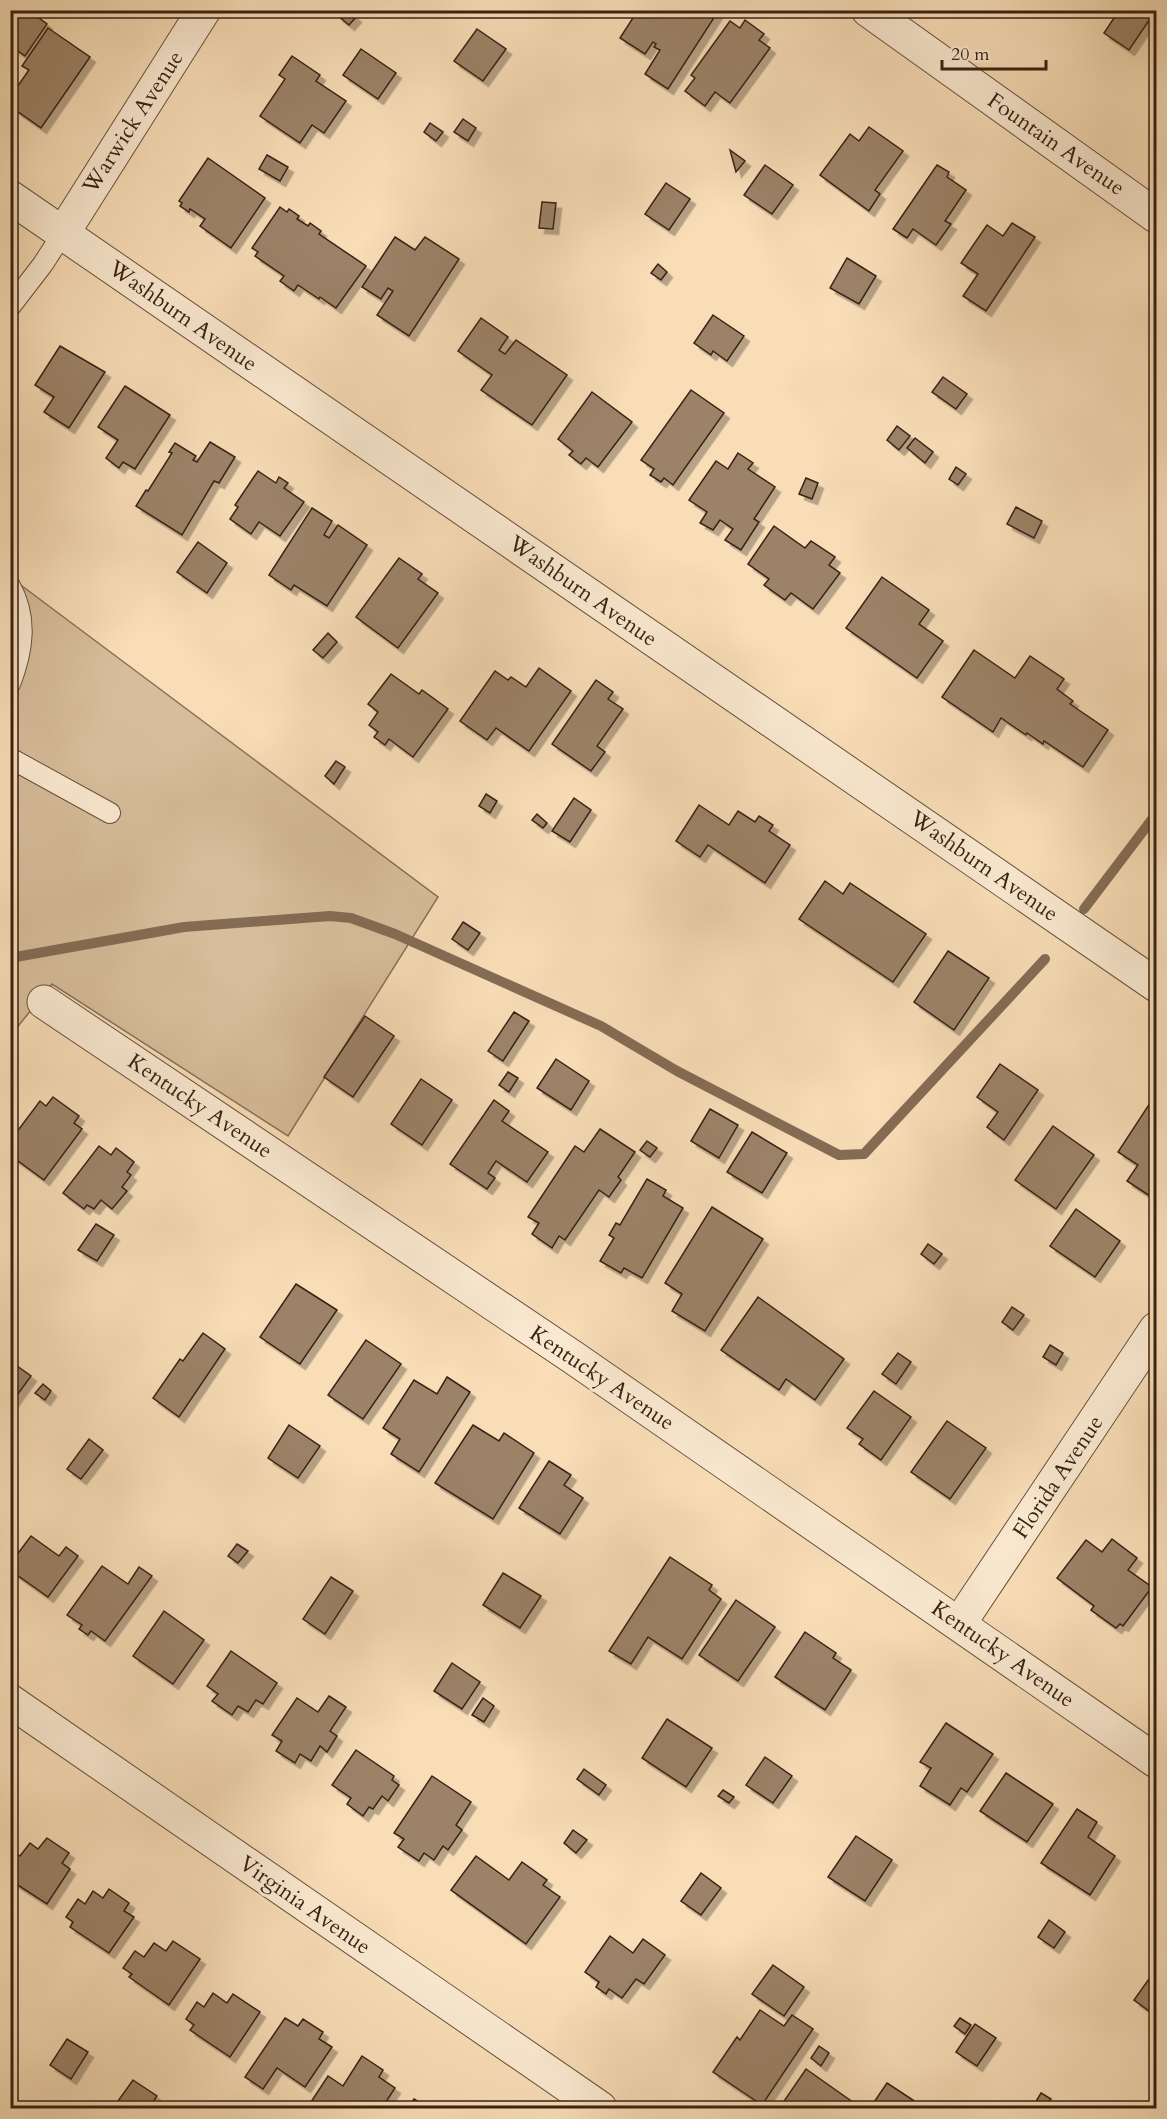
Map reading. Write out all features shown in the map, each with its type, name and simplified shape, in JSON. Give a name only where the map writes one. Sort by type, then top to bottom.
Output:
[{"type":"street","name":"Warwick Avenue","points":[[63,233],[204,10]]},
{"type":"street","name":"Fountain Avenue","points":[[868,10],[1156,216]]},
{"type":"street","name":"Washburn Avenue","points":[[10,197],[1156,985]]},
{"type":"street","name":"Kentucky Avenue","points":[[44,1002],[574,1358],[1156,1761]]},
{"type":"street","name":"Florida Avenue","points":[[959,1624],[1156,1329]]},
{"type":"street","name":"Virginia Avenue","points":[[10,1701],[600,2109]]},
{"type":"lane","points":[[10,307],[63,233]]},
{"type":"lane","points":[[10,586],[21,615],[23,638],[10,684]]},
{"type":"lane","points":[[10,758],[110,813]]},
{"type":"shaded area","points":[[10,577],[438,897],[288,1136],[52,984],[11,1035]]},
{"type":"building","points":[[14,10],[28,10],[47,24],[25,56],[10,45],[10,16]]},
{"type":"building","points":[[342,10],[348,10],[356,17],[349,25],[338,16]]},
{"type":"building","points":[[638,10],[719,10],[668,89],[645,74],[660,50],[654,47],[656,44],[653,42],[645,54],[620,38]]},
{"type":"building","points":[[1116,10],[1156,10],[1129,50],[1104,33],[1118,12]]},
{"type":"building","points":[[745,20],[764,34],[759,40],[770,48],[730,103],[715,92],[705,106],[685,91],[695,78],[691,75],[730,21],[740,28]]},
{"type":"building","points":[[48,28],[90,57],[41,128],[10,106],[10,97],[29,70],[22,66]]},
{"type":"building","points":[[477,29],[506,49],[483,81],[454,61]]},
{"type":"building","points":[[361,49],[396,73],[378,99],[343,75]]},
{"type":"building","points":[[292,56],[320,75],[316,81],[346,101],[324,133],[312,125],[300,143],[260,116],[285,79],[279,75]]},
{"type":"building","points":[[463,119],[476,128],[468,141],[454,132]]},
{"type":"building","points":[[430,123],[443,132],[436,141],[424,132]]},
{"type":"building","points":[[869,127],[903,151],[875,190],[880,194],[869,211],[820,175],[850,134],[859,141]]},
{"type":"building","points":[[730,150],[745,161],[736,172]]},
{"type":"building","points":[[267,155],[288,167],[280,181],[259,169]]},
{"type":"building","points":[[208,158],[265,198],[231,248],[200,226],[205,219],[190,209],[189,212],[180,206],[182,203],[179,201]]},
{"type":"building","points":[[765,165],[793,185],[772,214],[744,195]]},
{"type":"building","points":[[937,165],[949,172],[947,177],[966,190],[945,221],[951,224],[936,245],[913,229],[907,238],[893,229]]},
{"type":"building","points":[[666,183],[690,199],[669,230],[645,214]]},
{"type":"building","points":[[542,202],[556,203],[553,229],[539,228]]},
{"type":"building","points":[[280,207],[287,212],[289,209],[299,216],[297,219],[308,226],[310,223],[321,231],[319,234],[366,266],[336,308],[298,285],[294,291],[280,281],[284,276],[255,256],[258,252],[252,248]]},
{"type":"building","points":[[1012,223],[1035,237],[986,311],[963,296],[978,274],[961,263],[987,225],[1003,236]]},
{"type":"building","points":[[395,237],[415,250],[425,237],[459,259],[409,336],[377,315],[393,291],[388,288],[381,299],[362,287]]},
{"type":"building","points":[[847,258],[876,276],[859,304],[830,288]]},
{"type":"building","points":[[658,264],[667,272],[661,280],[651,273]]},
{"type":"building","points":[[713,315],[744,336],[727,361],[713,351],[711,355],[694,343]]},
{"type":"building","points":[[481,318],[508,337],[499,350],[505,354],[516,340],[567,375],[532,425],[481,390],[492,375],[458,351]]},
{"type":"building","points":[[60,346],[105,372],[69,428],[44,412],[54,397],[35,385]]},
{"type":"building","points":[[943,377],[967,394],[956,409],[932,392]]},
{"type":"building","points":[[125,386],[170,415],[135,469],[123,462],[119,468],[106,458],[118,440],[98,427]]},
{"type":"building","points":[[691,390],[724,413],[673,485],[664,478],[661,482],[650,475],[654,469],[641,460]]},
{"type":"building","points":[[592,392],[632,422],[598,467],[586,458],[581,464],[569,455],[573,451],[558,439]]},
{"type":"building","points":[[897,426],[910,436],[899,450],[887,440]]},
{"type":"building","points":[[915,438],[933,452],[925,463],[907,448]]},
{"type":"building","points":[[210,442],[235,457],[219,483],[214,481],[182,535],[136,506],[172,453],[169,452],[175,443],[196,456],[193,460],[197,462]]},
{"type":"building","points":[[738,453],[753,463],[748,469],[775,487],[754,519],[759,522],[741,550],[725,540],[733,529],[720,520],[713,530],[700,523],[707,512],[689,500],[716,461],[728,469]]},
{"type":"building","points":[[956,467],[966,474],[958,485],[949,479]]},
{"type":"building","points":[[258,471],[276,483],[279,477],[288,483],[284,488],[304,502],[280,536],[259,522],[251,534],[230,519],[238,507],[235,505]]},
{"type":"building","points":[[806,478],[818,483],[812,499],[799,494]]},
{"type":"building","points":[[1016,507],[1042,521],[1034,538],[1007,524]]},
{"type":"building","points":[[312,508],[332,521],[324,535],[329,538],[338,525],[367,545],[327,606],[294,585],[291,590],[269,575]]},
{"type":"building","points":[[774,526],[805,548],[811,541],[835,557],[829,565],[840,573],[813,609],[791,593],[785,600],[764,585],[769,579],[748,564]]},
{"type":"building","points":[[198,542],[227,563],[207,593],[177,572]]},
{"type":"building","points":[[399,558],[422,574],[418,579],[438,593],[398,648],[356,617]]},
{"type":"building","points":[[882,577],[929,610],[919,624],[943,641],[917,678],[846,628]]},
{"type":"building","points":[[328,633],[337,642],[323,658],[313,650]]},
{"type":"building","points":[[974,650],[1015,678],[1030,656],[1064,679],[1057,689],[1073,701],[1070,704],[1108,730],[1083,767],[1044,741],[1043,744],[1027,733],[1026,735],[1001,718],[993,732],[942,697]]},
{"type":"building","points":[[539,668],[571,691],[529,751],[496,728],[487,740],[460,721],[495,671],[508,680],[511,677],[526,687]]},
{"type":"building","points":[[391,674],[419,694],[422,690],[448,709],[413,757],[389,739],[385,745],[374,737],[378,732],[369,725],[378,712],[368,704]]},
{"type":"building","points":[[596,680],[613,692],[608,699],[623,709],[597,746],[605,752],[591,771],[552,744]]},
{"type":"building","points":[[336,761],[345,767],[334,784],[325,776]]},
{"type":"building","points":[[486,794],[497,801],[490,813],[479,806]]},
{"type":"building","points":[[574,798],[591,810],[570,842],[552,831]]},
{"type":"building","points":[[699,805],[729,825],[738,811],[755,822],[759,816],[773,825],[769,831],[790,845],[765,883],[708,845],[700,857],[676,841]]},
{"type":"building","points":[[537,814],[547,823],[543,828],[532,820]]},
{"type":"building","points":[[825,881],[843,894],[850,883],[926,934],[893,982],[799,919]]},
{"type":"building","points":[[463,922],[480,933],[468,950],[452,939]]},
{"type":"building","points":[[948,951],[989,978],[954,1030],[914,1002]]},
{"type":"building","points":[[514,1012],[529,1021],[503,1061],[488,1051]]},
{"type":"building","points":[[365,1016],[394,1036],[353,1097],[324,1077]]},
{"type":"building","points":[[556,1059],[589,1081],[571,1110],[537,1088]]},
{"type":"building","points":[[1000,1064],[1038,1090],[1004,1140],[987,1127],[998,1112],[977,1097]]},
{"type":"building","points":[[508,1072],[518,1078],[509,1092],[499,1085]]},
{"type":"building","points":[[421,1079],[452,1100],[422,1145],[391,1124]]},
{"type":"building","points":[[53,1097],[79,1116],[74,1123],[82,1129],[44,1180],[10,1155],[10,1141],[40,1101],[46,1106]]},
{"type":"building","points":[[494,1100],[509,1111],[502,1121],[548,1152],[527,1182],[496,1161],[488,1173],[495,1178],[487,1189],[450,1164]]},
{"type":"building","points":[[1152,1100],[1156,1103],[1156,1200],[1127,1181],[1138,1165],[1118,1152]]},
{"type":"building","points":[[710,1109],[738,1125],[719,1158],[691,1141]]},
{"type":"building","points":[[1053,1126],[1094,1155],[1056,1209],[1015,1180]]},
{"type":"building","points":[[600,1129],[635,1152],[618,1177],[621,1180],[609,1197],[599,1190],[565,1240],[559,1236],[552,1248],[532,1234],[539,1223],[528,1217],[575,1146],[584,1152]]},
{"type":"building","points":[[752,1132],[787,1153],[762,1193],[727,1172]]},
{"type":"building","points":[[647,1141],[657,1148],[650,1157],[640,1150]]},
{"type":"building","points":[[99,1146],[111,1155],[116,1148],[134,1162],[127,1172],[131,1175],[122,1187],[127,1191],[112,1209],[101,1200],[94,1209],[87,1205],[84,1209],[63,1193]]},
{"type":"building","points":[[647,1179],[666,1190],[663,1196],[683,1208],[642,1278],[624,1268],[621,1273],[600,1261],[614,1238],[609,1235],[616,1223],[620,1225]]},
{"type":"building","points":[[712,1207],[763,1239],[705,1331],[672,1311],[682,1294],[665,1283]]},
{"type":"building","points":[[1076,1209],[1120,1241],[1095,1277],[1050,1246]]},
{"type":"building","points":[[96,1224],[114,1235],[97,1261],[78,1250]]},
{"type":"building","points":[[928,1244],[942,1254],[934,1264],[921,1254]]},
{"type":"building","points":[[296,1284],[337,1310],[300,1364],[260,1337]]},
{"type":"building","points":[[758,1297],[844,1359],[815,1400],[786,1379],[779,1390],[721,1350]]},
{"type":"building","points":[[1012,1307],[1024,1315],[1013,1330],[1002,1322]]},
{"type":"building","points":[[203,1333],[225,1349],[179,1417],[153,1398],[180,1359],[183,1361]]},
{"type":"building","points":[[366,1340],[401,1364],[363,1419],[328,1395]]},
{"type":"building","points":[[1050,1345],[1063,1353],[1056,1365],[1043,1357]]},
{"type":"building","points":[[898,1353],[911,1362],[896,1384],[882,1374]]},
{"type":"building","points":[[10,1361],[31,1376],[10,1405]]},
{"type":"building","points":[[447,1377],[470,1392],[419,1472],[391,1454],[400,1439],[383,1428],[414,1380],[437,1394]]},
{"type":"building","points":[[43,1384],[51,1391],[45,1400],[35,1393]]},
{"type":"building","points":[[874,1391],[911,1417],[881,1460],[859,1444],[863,1439],[847,1428]]},
{"type":"building","points":[[947,1421],[986,1448],[950,1499],[911,1472]]},
{"type":"building","points":[[289,1425],[320,1446],[298,1478],[268,1458]]},
{"type":"building","points":[[473,1425],[499,1441],[504,1433],[534,1453],[493,1519],[435,1483]]},
{"type":"building","points":[[89,1439],[103,1450],[81,1479],[67,1469]]},
{"type":"building","points":[[549,1461],[571,1475],[564,1485],[583,1498],[560,1534],[519,1508]]},
{"type":"building","points":[[31,1536],[59,1556],[66,1547],[78,1556],[48,1597],[10,1570],[10,1564]]},
{"type":"building","points":[[1112,1539],[1137,1558],[1128,1570],[1152,1587],[1123,1626],[1120,1624],[1116,1628],[1091,1610],[1094,1606],[1057,1578],[1086,1540],[1102,1552]]},
{"type":"building","points":[[237,1544],[248,1551],[238,1563],[228,1556]]},
{"type":"building","points":[[670,1557],[712,1585],[709,1590],[721,1599],[682,1659],[648,1637],[631,1664],[609,1651]]},
{"type":"building","points":[[102,1566],[128,1584],[139,1567],[152,1576],[105,1641],[91,1631],[88,1635],[79,1629],[82,1625],[67,1615]]},
{"type":"building","points":[[503,1573],[541,1596],[520,1628],[483,1605]]},
{"type":"building","points":[[331,1577],[353,1591],[325,1634],[303,1619]]},
{"type":"building","points":[[736,1600],[775,1627],[738,1681],[699,1655]]},
{"type":"building","points":[[164,1611],[204,1640],[173,1684],[133,1656]]},
{"type":"building","points":[[805,1632],[836,1653],[833,1658],[851,1670],[825,1710],[775,1677]]},
{"type":"building","points":[[231,1651],[277,1683],[263,1704],[256,1700],[248,1712],[238,1706],[232,1715],[212,1701],[218,1694],[207,1686]]},
{"type":"building","points":[[452,1663],[480,1682],[462,1709],[434,1691]]},
{"type":"building","points":[[329,1696],[346,1707],[330,1731],[337,1736],[327,1752],[320,1746],[311,1761],[300,1754],[295,1763],[276,1751],[282,1741],[272,1735],[297,1698],[318,1712]]},
{"type":"building","points":[[483,1698],[494,1706],[484,1722],[472,1715]]},
{"type":"building","points":[[667,1719],[712,1748],[686,1787],[642,1758]]},
{"type":"building","points":[[946,1723],[993,1754],[967,1792],[961,1788],[950,1805],[920,1786],[931,1768],[920,1762]]},
{"type":"building","points":[[356,1750],[394,1776],[392,1780],[399,1785],[388,1801],[382,1796],[373,1809],[369,1807],[363,1816],[347,1804],[351,1798],[332,1785]]},
{"type":"building","points":[[765,1757],[792,1776],[773,1803],[746,1785]]},
{"type":"building","points":[[584,1769],[606,1785],[599,1795],[577,1779]]},
{"type":"building","points":[[1006,1773],[1053,1804],[1027,1842],[980,1811]]},
{"type":"building","points":[[432,1776],[471,1802],[456,1825],[462,1830],[448,1850],[443,1846],[434,1860],[424,1853],[419,1861],[398,1847],[404,1839],[394,1833]]},
{"type":"building","points":[[723,1790],[734,1797],[729,1803],[718,1796]]},
{"type":"building","points":[[1077,1809],[1097,1822],[1088,1837],[1115,1856],[1090,1895],[1041,1863]]},
{"type":"building","points":[[573,1830],[587,1840],[576,1853],[564,1843]]},
{"type":"building","points":[[856,1836],[892,1860],[865,1901],[828,1877]]},
{"type":"building","points":[[47,1838],[69,1853],[62,1863],[70,1869],[47,1904],[10,1880],[10,1858],[14,1852],[20,1856],[30,1843],[38,1849]]},
{"type":"building","points":[[476,1856],[509,1880],[522,1862],[547,1880],[543,1885],[560,1897],[526,1944],[451,1890]]},
{"type":"building","points":[[701,1873],[721,1888],[701,1915],[681,1901]]},
{"type":"building","points":[[109,1889],[129,1903],[124,1911],[134,1917],[109,1953],[70,1927],[73,1922],[66,1917],[78,1899],[85,1904],[93,1891],[103,1898]]},
{"type":"building","points":[[1049,1920],[1065,1932],[1054,1948],[1038,1937]]},
{"type":"building","points":[[610,1936],[633,1953],[643,1939],[665,1955],[644,1984],[636,1979],[622,1998],[609,1989],[606,1994],[596,1987],[599,1982],[585,1972]]},
{"type":"building","points":[[173,1941],[200,1959],[169,2005],[129,1977],[132,1974],[123,1968],[135,1951],[144,1957],[154,1943],[166,1951]]},
{"type":"building","points":[[773,1965],[804,1987],[784,2016],[752,1994]]},
{"type":"building","points":[[1156,1969],[1156,2016],[1134,2000]]},
{"type":"building","points":[[213,1993],[227,2003],[233,1994],[260,2012],[230,2057],[190,2030],[194,2025],[186,2019],[197,2002],[204,2007]]},
{"type":"building","points":[[760,2010],[784,2026],[792,2015],[813,2029],[762,2105],[713,2072],[737,2037],[740,2040]]},
{"type":"building","points":[[285,2018],[298,2026],[303,2019],[323,2032],[319,2039],[332,2047],[305,2087],[277,2068],[263,2089],[245,2077]]},
{"type":"building","points":[[960,2018],[971,2025],[965,2034],[954,2026]]},
{"type":"building","points":[[975,2024],[996,2038],[977,2066],[956,2052]]},
{"type":"building","points":[[67,2039],[88,2052],[71,2079],[50,2065]]},
{"type":"building","points":[[819,2046],[829,2053],[821,2066],[811,2058]]},
{"type":"building","points":[[362,2056],[383,2070],[379,2077],[395,2088],[382,2108],[307,2108],[328,2076],[343,2086]]},
{"type":"building","points":[[806,2069],[854,2103],[850,2108],[780,2107]]},
{"type":"building","points":[[133,2080],[157,2096],[149,2108],[113,2108]]},
{"type":"building","points":[[887,2083],[925,2108],[870,2108]]},
{"type":"building","points":[[1041,2093],[1051,2099],[1044,2108],[1035,2103]]},
{"type":"building","points":[[414,2099],[428,2108],[408,2108]]},
{"type":"waterway","points":[[1084,909],[1156,814]]},
{"type":"waterway","points":[[10,958],[184,927],[330,916],[351,918],[395,934],[601,1026],[677,1071],[839,1155],[864,1154],[1045,959]]}]
